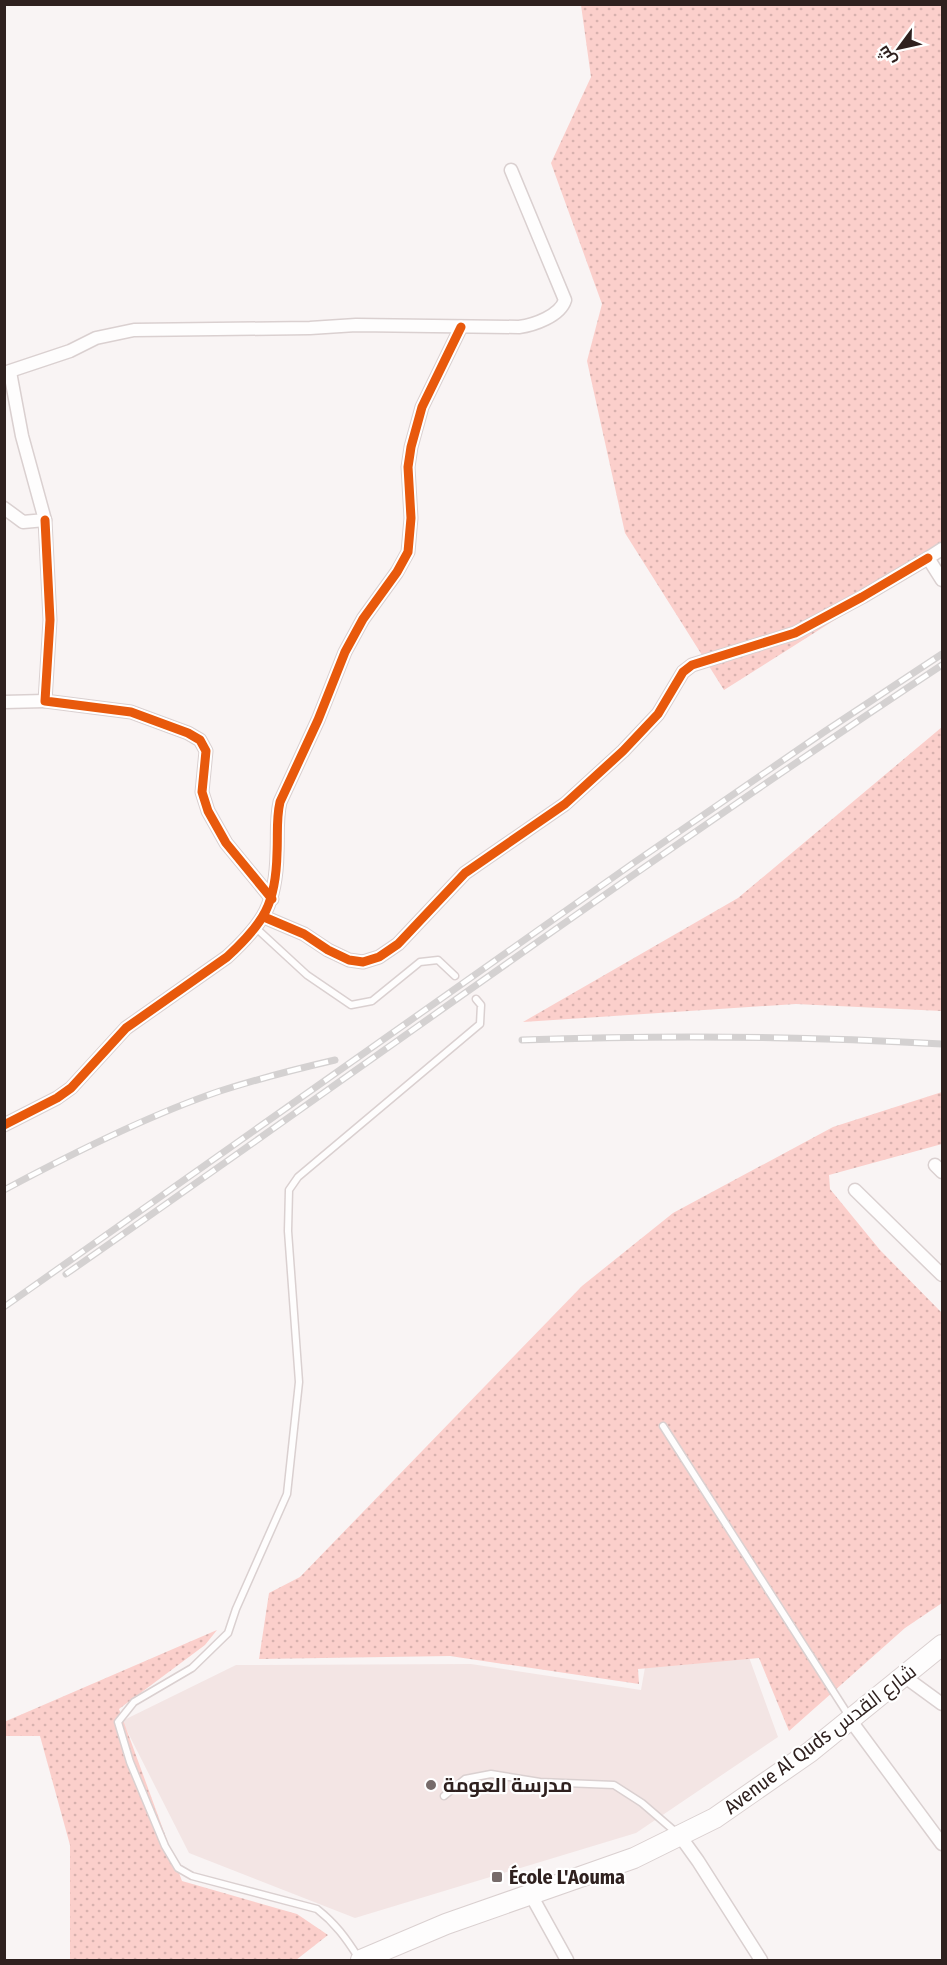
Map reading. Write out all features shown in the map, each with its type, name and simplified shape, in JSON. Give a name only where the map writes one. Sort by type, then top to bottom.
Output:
[{"type":"main road","name":"Avenue Al Quds شارع القدس","points":[[360,1960],[446,1924],[634,1858],[680,1836],[738,1804],[851,1720],[942,1645]]},
{"type":"street","points":[[45,701],[51,620],[45,520],[7,372],[70,351],[96,338],[134,330],[298,329],[356,325],[527,326],[555,312],[565,304],[511,170]]},
{"type":"street","points":[[4,1125],[50,1102],[71,1088],[126,1028],[215,967],[241,944],[260,922],[272,899],[277,853],[277,813],[280,802],[318,720],[345,652],[363,619],[397,572],[408,552],[411,518],[408,467],[411,447],[422,407],[461,327]]},
{"type":"street","points":[[4,507],[23,522],[45,520]]},
{"type":"street","points":[[260,922],[304,934],[328,950],[349,960],[363,962],[379,957],[398,944],[465,873],[565,804],[623,751],[658,714],[683,672],[692,665],[795,633],[862,597],[942,549]]},
{"type":"street","points":[[928,558],[942,580]]},
{"type":"street","points":[[4,702],[45,701],[131,712],[188,733],[200,740],[206,751],[202,792],[208,811],[226,843],[272,899]]},
{"type":"street","points":[[855,1190],[942,1275]]},
{"type":"street","points":[[905,1677],[942,1704]]},
{"type":"street","points":[[851,1720],[942,1844]]},
{"type":"street","points":[[680,1836],[761,1960]]},
{"type":"street","points":[[531,1896],[567,1960]]},
{"type":"lane","points":[[260,922],[307,975],[351,1005],[372,1001],[420,962],[438,960],[455,976]]},
{"type":"lane","points":[[360,1960],[341,1930],[317,1909],[192,1876],[178,1868],[165,1846],[130,1762],[118,1722],[134,1702],[192,1668],[228,1633],[236,1609],[287,1494],[299,1382],[288,1232],[289,1190],[298,1177],[480,1024],[481,1005],[476,999]]},
{"type":"lane","points":[[663,1426],[851,1720]]},
{"type":"lane","points":[[444,1796],[465,1779],[491,1774],[540,1782],[614,1785],[642,1803],[680,1836]]},
{"type":"shaded area","points":[[581,5],[942,5],[942,555],[931,559],[724,690],[625,533],[587,361],[602,304],[551,163],[591,77]]},
{"type":"shaded area","points":[[942,727],[942,1011],[796,1004],[523,1022],[738,898]]},
{"type":"shaded area","points":[[942,1092],[942,1144],[829,1175],[830,1189],[880,1250],[942,1313],[942,1603],[905,1628],[789,1731],[759,1658],[638,1669],[639,1684],[450,1656],[259,1659],[269,1593],[300,1577],[582,1286],[673,1213],[833,1127]]},
{"type":"shaded area","points":[[217,1630],[205,1645],[119,1709],[182,1881],[297,1914],[328,1935],[296,1960],[70,1960],[70,1845],[40,1736],[5,1736],[4,1722]]},
{"type":"shaded area","name":"مدرسة العومة","points":[[746,1649],[778,1737],[636,1833],[355,1918],[189,1853],[122,1721],[236,1665],[471,1664],[641,1690],[647,1656]]},
{"type":"railway","points":[[4,1307],[632,864],[942,654]]},
{"type":"railway","points":[[66,1274],[611,890],[942,665]]},
{"type":"railway","points":[[522,1040],[732,1037],[942,1044]]},
{"type":"railway","points":[[4,1190],[110,1136],[193,1101],[249,1082],[335,1060]]},
{"type":"cycle path","points":[[4,1125],[57,1098],[71,1088],[126,1028],[227,957],[250,934],[266,911],[276,871],[280,802],[318,720],[345,652],[363,619],[397,572],[408,552],[411,518],[408,467],[411,447],[422,407],[461,327]]},
{"type":"cycle path","points":[[45,520],[50,620],[45,701],[131,712],[188,733],[200,740],[206,751],[202,792],[208,811],[226,843],[272,899]]},
{"type":"cycle path","points":[[264,917],[304,934],[328,950],[349,960],[363,962],[379,957],[398,944],[465,873],[565,804],[623,751],[658,714],[683,672],[692,665],[795,633],[928,558]]},
{"type":"place","name":"مدرسة العومة","points":[[431,1785]]},
{"type":"place","name":"École L'Aouma","points":[[497,1877]]}]
